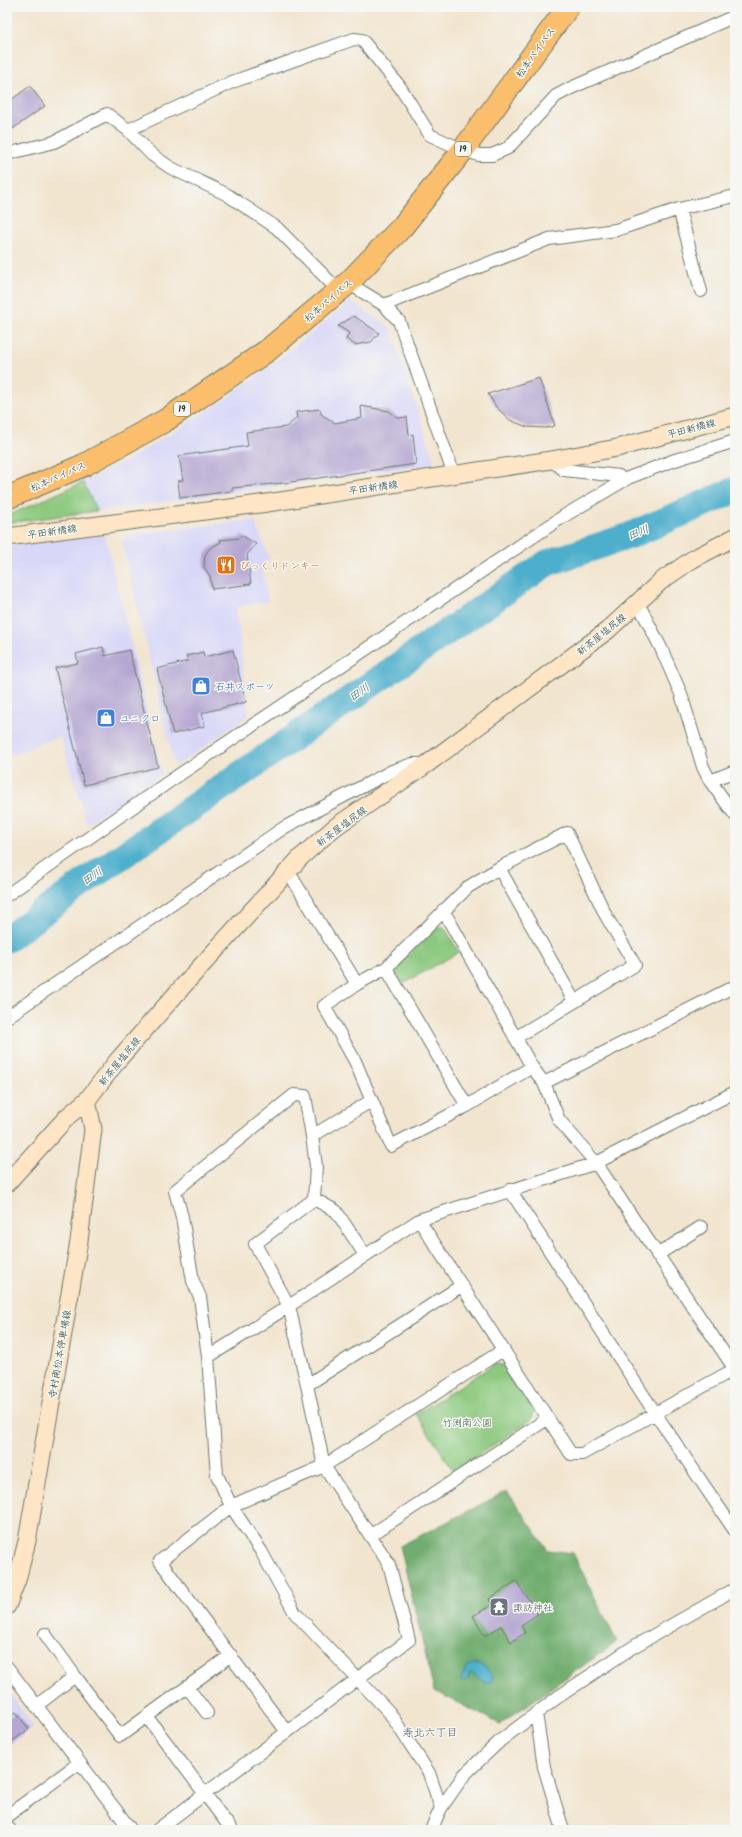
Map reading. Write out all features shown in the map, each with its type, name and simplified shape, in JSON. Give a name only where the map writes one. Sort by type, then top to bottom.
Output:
[{"type":"highway","name":"松本バイパス","points":[[7,498],[84,465],[166,420],[268,350],[344,287],[402,227],[463,150],[568,7]]},
{"type":"main road","name":"平田新橋線","points":[[7,537],[267,503],[551,460],[617,448],[735,416]]},
{"type":"main road","name":"新茶屋塩尻線","points":[[7,1183],[68,1116],[87,1100],[118,1060],[288,870],[335,827],[427,764],[608,630],[661,581],[693,559],[735,537]]},
{"type":"main road","name":"寺村南松本停車場線","points":[[7,1606],[17,1580],[27,1541],[79,1241],[93,1129],[87,1100]]},
{"type":"street","points":[[128,130],[232,82],[354,39],[362,40],[395,81],[430,135],[463,150],[479,155],[492,155],[508,148],[556,96],[735,16]]},
{"type":"street","points":[[7,154],[54,142],[107,114],[128,130],[152,155],[171,168],[226,194],[278,228],[344,287],[384,305],[399,321],[454,475]]},
{"type":"street","points":[[384,305],[549,239],[616,230],[678,209],[735,196]]},
{"type":"street","points":[[678,209],[701,291]]},
{"type":"street","points":[[7,895],[170,781],[459,585],[564,516],[622,481],[672,461],[735,441]]},
{"type":"street","points":[[551,460],[564,470],[619,476],[622,481]]},
{"type":"street","points":[[638,603],[661,648],[681,694],[703,767],[710,781],[735,815]]},
{"type":"street","points":[[7,1017],[285,827],[392,771],[413,764],[427,764]]},
{"type":"street","points":[[710,781],[735,771]]},
{"type":"street","points":[[515,1038],[635,965],[606,916],[567,833],[499,868],[468,887],[443,910],[386,968],[357,984],[324,1006],[355,1061],[391,1146],[467,1106],[532,1068]]},
{"type":"street","points":[[499,868],[574,1001]]},
{"type":"street","points":[[288,870],[357,984]]},
{"type":"street","points":[[419,1220],[460,1286],[571,1454],[582,1454],[733,1372],[732,1365],[596,1163],[559,1120],[544,1083],[532,1068],[443,910]]},
{"type":"street","points":[[386,968],[467,1106]]},
{"type":"street","points":[[544,1083],[735,986]]},
{"type":"street","points":[[208,1357],[290,1306],[419,1220],[596,1163],[735,1092]]},
{"type":"street","points":[[156,1830],[359,1679],[409,1640],[389,1564],[324,1466],[290,1306],[255,1244],[314,1199],[316,1166],[305,1096],[294,1095],[175,1191],[182,1217],[193,1281],[200,1296],[208,1357],[217,1475],[231,1506],[261,1551],[295,1613],[359,1679],[389,1712],[429,1773],[441,1808]]},
{"type":"street","points":[[312,1136],[371,1101]]},
{"type":"street","points":[[510,1190],[655,1413],[735,1531]]},
{"type":"street","points":[[314,1199],[336,1211],[366,1255]]},
{"type":"street","points":[[657,1255],[701,1227]]},
{"type":"street","points":[[307,1385],[460,1286]]},
{"type":"street","points":[[287,1732],[160,1560],[231,1506],[324,1466],[502,1350]]},
{"type":"street","points":[[370,1535],[547,1419]]},
{"type":"street","points":[[432,1830],[441,1808],[464,1775],[501,1740],[536,1713],[633,1647],[735,1589]]},
{"type":"street","points":[[45,1634],[120,1736],[231,1656]]},
{"type":"street","points":[[7,1666],[131,1830]]},
{"type":"street","points":[[36,1706],[75,1676]]},
{"type":"street","points":[[188,1688],[207,1713]]},
{"type":"street","points":[[536,1713],[544,1767],[563,1830]]},
{"type":"street","points":[[147,1717],[232,1830]]},
{"type":"street","points":[[7,1816],[79,1763]]},
{"type":"street","points":[[7,1826],[10,1830]]},
{"type":"shaded area","points":[[350,301],[390,327],[434,459],[431,465],[97,511],[83,482],[130,459],[221,402],[291,350]]},
{"type":"shaded area","points":[[254,520],[270,559],[262,566],[268,601],[236,607],[249,715],[175,767],[122,542],[128,535]]},
{"type":"shaded area","points":[[105,534],[162,775],[87,824],[60,736],[7,757],[7,546]]},
{"type":"shaded area","points":[[7,1690],[34,1727],[7,1747]]},
{"type":"green space","points":[[83,482],[97,511],[7,523],[7,516]]},
{"type":"green space","points":[[437,927],[444,927],[459,952],[403,984],[397,974],[398,965]]},
{"type":"green space","name":"竹渕南公園","points":[[495,1364],[504,1365],[535,1410],[531,1420],[454,1471],[416,1414]]},
{"type":"green space","points":[[507,1491],[548,1550],[573,1553],[617,1642],[500,1724],[434,1691],[400,1546]]},
{"type":"water","points":[[475,1663],[483,1666],[489,1671],[493,1676],[492,1681],[485,1683],[472,1673],[469,1674],[469,1678],[465,1681],[460,1680],[467,1667]]},
{"type":"building","points":[[30,86],[45,106],[7,133],[7,103]]},
{"type":"building","points":[[354,316],[379,333],[371,342],[355,345],[346,339],[349,333],[338,326]]},
{"type":"building","points":[[539,378],[555,426],[546,428],[527,427],[510,420],[496,407],[488,394]]},
{"type":"building","points":[[361,406],[389,411],[398,418],[407,417],[409,435],[413,434],[416,464],[284,483],[232,488],[232,491],[180,498],[178,481],[183,480],[179,456],[248,446],[246,432],[286,427],[297,418],[296,412],[320,409],[321,414],[335,423],[362,418]]},
{"type":"building","name":"びっくりドンキー","points":[[241,535],[256,544],[247,555],[251,584],[212,589],[210,576],[204,567],[205,555],[210,548],[221,542],[220,540],[240,538]]},
{"type":"building","name":"ユニクロ","points":[[103,647],[105,656],[129,650],[158,767],[84,785],[55,668],[78,663],[76,654]]},
{"type":"building","name":"石井スポーツ","points":[[233,650],[246,702],[202,713],[205,726],[173,734],[157,669],[188,661],[186,656],[203,652],[204,657]]},
{"type":"building","points":[[516,1581],[538,1614],[521,1625],[525,1633],[511,1642],[501,1626],[485,1636],[473,1616],[492,1605],[489,1599]]},
{"type":"building","points":[[16,1712],[29,1729],[7,1745],[7,1719]]},
{"type":"waterway","name":"田川","points":[[7,939],[90,878],[547,563],[629,536],[735,490]]},
{"type":"place","name":"びっくりドンキー","points":[[226,565]]},
{"type":"place","name":"石井スポーツ","points":[[201,686]]},
{"type":"place","name":"ユニクロ","points":[[106,718]]},
{"type":"place","name":"諏訪神社","points":[[499,1607]]},
{"type":"district","name":"寿北六丁目","points":[[430,1732]]}]
